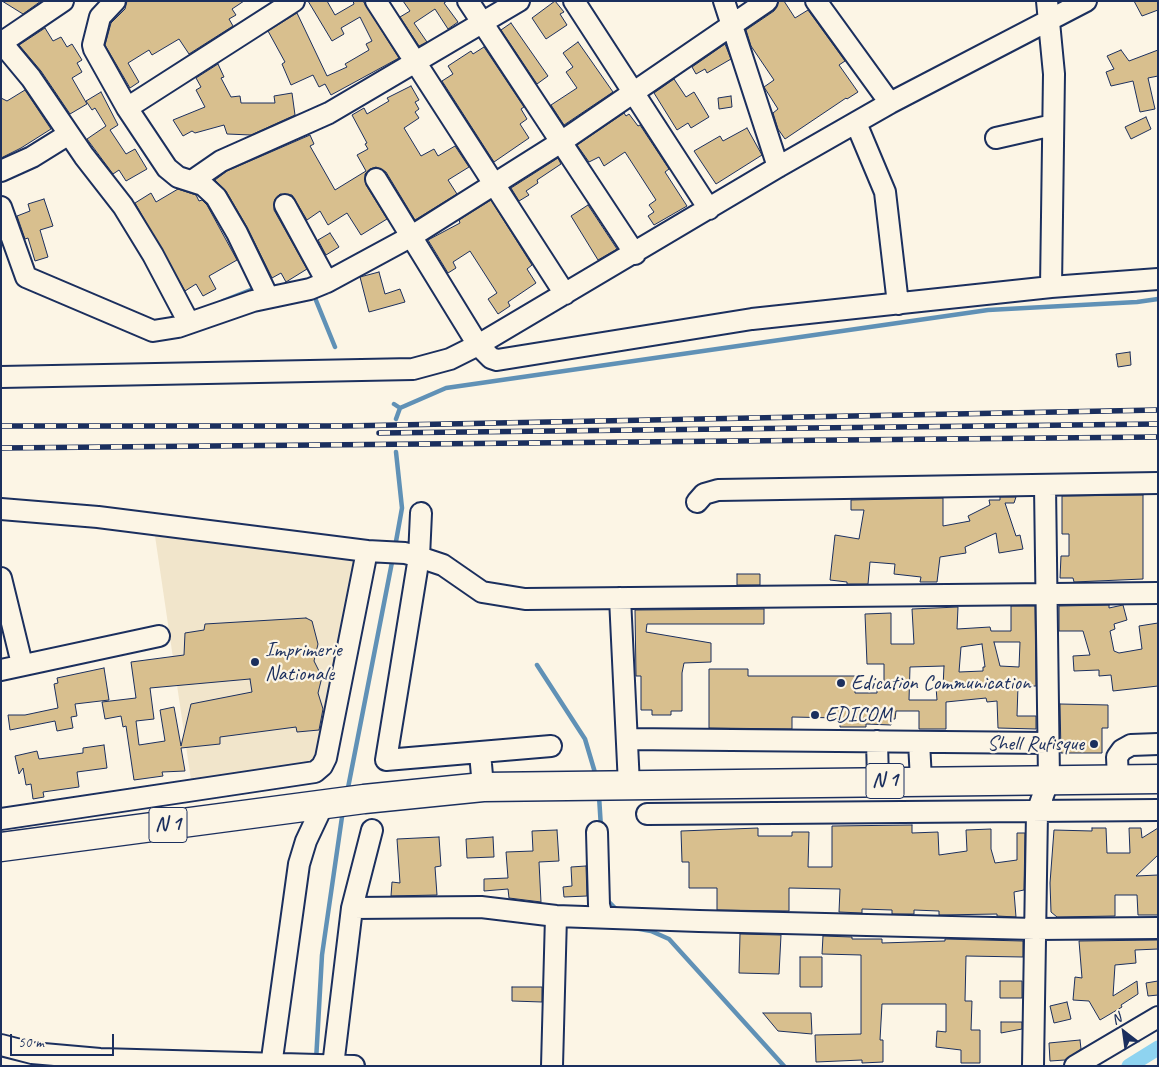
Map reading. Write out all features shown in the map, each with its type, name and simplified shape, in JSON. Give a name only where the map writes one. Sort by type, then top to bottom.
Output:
[{"type":"highway","name":"N 1","points":[[1,847],[364,799],[483,787],[921,780],[1158,779]]},
{"type":"street","points":[[63,1],[1,42],[31,78],[69,134],[123,206],[153,255],[189,323]]},
{"type":"street","points":[[115,1],[100,17],[93,45],[127,108],[168,168],[174,175],[208,188],[221,204],[268,297]]},
{"type":"street","points":[[127,108],[294,1]]},
{"type":"street","points":[[376,1],[565,294]]},
{"type":"street","points":[[468,1],[634,254]]},
{"type":"street","points":[[192,181],[221,161],[328,113],[483,24],[519,1]]},
{"type":"street","points":[[574,1],[709,209]]},
{"type":"street","points":[[724,1],[778,167]]},
{"type":"street","points":[[1,208],[26,277],[152,331],[189,323],[268,297],[302,292],[327,282],[412,236],[560,142],[767,1]]},
{"type":"street","points":[[816,1],[890,103]]},
{"type":"street","points":[[1,377],[413,369],[450,359],[478,345],[634,254],[778,167],[1048,10],[1086,1]]},
{"type":"street","points":[[1048,10],[1054,74],[1051,287]]},
{"type":"street","points":[[856,123],[885,192],[898,304]]},
{"type":"street","points":[[996,138],[1053,126]]},
{"type":"street","points":[[1,171],[32,157],[69,134]]},
{"type":"street","points":[[376,179],[478,345],[491,358],[498,360],[752,320],[1051,287],[1158,279]]},
{"type":"street","points":[[285,205],[327,282]]},
{"type":"street","points":[[697,502],[704,494],[718,490],[1158,483]]},
{"type":"street","points":[[1032,1066],[1037,812],[1049,779],[1046,486]]},
{"type":"street","points":[[1,509],[98,517],[412,555],[443,564],[482,592],[525,598],[1158,593]]},
{"type":"street","points":[[421,513],[412,555],[387,762],[551,746]]},
{"type":"street","points":[[1,819],[316,772],[326,758],[375,551]]},
{"type":"street","points":[[1,578],[22,664]]},
{"type":"street","points":[[610,785],[627,739],[620,598]]},
{"type":"street","points":[[1,670],[159,636]]},
{"type":"street","points":[[627,739],[1048,743]]},
{"type":"street","points":[[877,741],[878,781]]},
{"type":"street","points":[[919,742],[921,780]]},
{"type":"street","points":[[1118,779],[1117,757],[1122,750],[1131,745],[1158,744]]},
{"type":"street","points":[[480,753],[483,787]]},
{"type":"street","points":[[278,1065],[299,864],[306,841],[328,804]]},
{"type":"street","points":[[647,814],[1158,810]]},
{"type":"street","points":[[329,1065],[352,908],[372,830]]},
{"type":"street","points":[[597,832],[599,905],[602,917]]},
{"type":"street","points":[[352,908],[481,907],[556,916],[699,921],[1035,929],[1158,928]]},
{"type":"street","points":[[552,1066],[556,916]]},
{"type":"street","points":[[1076,1066],[1158,1018]]},
{"type":"street","points":[[1,1046],[31,1059],[354,1066]]},
{"type":"shaded area","name":"Imprimerie Nationale","points":[[155,536],[356,560],[316,765],[191,780]]},
{"type":"building","points":[[2,1],[41,1],[23,14]]},
{"type":"building","points":[[127,1],[244,1],[232,9],[236,15],[229,19],[233,26],[189,54],[179,39],[152,55],[149,50],[128,63],[139,82],[130,88],[105,45],[111,23],[125,9]]},
{"type":"building","points":[[308,1],[327,1],[335,15],[354,4],[353,1],[363,1],[399,58],[331,95],[325,84],[319,87],[313,75],[291,85],[282,64],[285,62],[268,31],[297,13],[327,76],[347,67],[345,64],[369,50],[366,44],[372,41],[360,17],[341,28],[344,34],[332,41]]},
{"type":"building","points":[[403,1],[447,1],[444,3],[458,22],[448,29],[435,9],[414,23],[427,42],[419,46],[400,17],[410,11]]},
{"type":"building","points":[[555,1],[564,12],[560,14],[567,25],[546,39],[532,18]]},
{"type":"building","points":[[779,1],[784,1],[795,18],[808,10],[845,61],[839,65],[858,92],[785,139],[778,129],[773,113],[778,109],[764,87],[774,80],[751,46],[746,30],[774,11]]},
{"type":"building","points":[[1134,1],[1158,1],[1158,10],[1142,16]]},
{"type":"building","points":[[511,23],[548,76],[537,84],[501,30]]},
{"type":"building","points":[[45,28],[53,41],[61,37],[67,47],[72,44],[82,60],[77,63],[82,72],[72,78],[87,104],[70,114],[41,71],[19,45]]},
{"type":"building","points":[[578,42],[613,92],[564,125],[551,105],[577,88],[566,72],[573,67],[563,53]]},
{"type":"building","points":[[725,44],[731,59],[707,73],[705,69],[696,74],[692,67]]},
{"type":"building","points":[[484,47],[524,107],[521,109],[527,119],[520,124],[529,138],[494,162],[442,81],[453,74],[448,66],[471,51],[473,54]]},
{"type":"building","points":[[1121,50],[1129,61],[1158,50],[1158,76],[1148,78],[1155,109],[1140,112],[1133,81],[1111,86],[1106,72],[1114,69],[1107,56]]},
{"type":"building","points":[[218,64],[224,77],[221,78],[231,97],[240,96],[241,103],[275,103],[274,96],[292,93],[295,115],[251,135],[227,134],[224,125],[195,133],[192,131],[183,136],[173,120],[205,107],[196,90],[201,87],[196,78]]},
{"type":"building","points":[[674,79],[686,97],[694,92],[709,117],[691,128],[688,123],[677,130],[654,93]]},
{"type":"building","points":[[411,86],[419,100],[415,102],[419,109],[415,112],[419,118],[404,128],[421,156],[434,149],[438,156],[455,146],[469,167],[448,180],[457,194],[415,220],[386,172],[376,167],[370,169],[365,174],[366,185],[387,219],[361,235],[347,213],[328,225],[320,211],[307,220],[292,195],[280,194],[275,199],[274,210],[307,269],[286,282],[281,273],[272,278],[247,227],[226,191],[215,180],[227,171],[310,135],[314,144],[310,146],[335,190],[366,171],[357,155],[368,149],[365,144],[367,143],[352,115],[364,108],[367,114],[389,101],[387,98]]},
{"type":"building","points":[[25,90],[51,129],[1,158],[1,98],[7,101]]},
{"type":"building","points":[[101,92],[118,125],[110,130],[126,154],[135,149],[147,169],[126,181],[119,170],[113,174],[87,139],[106,126],[95,108],[92,110],[86,101]]},
{"type":"building","points":[[731,96],[732,107],[719,109],[718,98]]},
{"type":"building","points":[[624,113],[626,116],[629,114],[638,126],[640,125],[669,169],[665,172],[687,206],[654,225],[648,216],[654,212],[649,205],[656,200],[625,152],[604,166],[599,157],[589,162],[577,145]]},
{"type":"building","points":[[1146,117],[1151,129],[1131,139],[1125,127]]},
{"type":"building","points":[[747,128],[762,155],[716,184],[694,151],[720,136],[723,141]]},
{"type":"building","points":[[558,158],[561,164],[537,180],[538,183],[526,191],[529,195],[519,201],[511,188]]},
{"type":"building","points":[[178,189],[196,195],[199,201],[202,200],[207,205],[237,260],[209,276],[216,289],[203,296],[196,284],[185,291],[135,203],[151,193],[156,202]]},
{"type":"building","points":[[44,199],[53,226],[40,230],[48,257],[35,261],[28,238],[25,239],[17,216],[30,211],[28,204]]},
{"type":"building","points":[[491,200],[532,265],[527,269],[536,283],[508,302],[510,306],[498,314],[488,299],[497,293],[470,251],[453,262],[456,268],[448,273],[428,240],[460,223],[459,220]]},
{"type":"building","points":[[588,205],[617,249],[598,260],[571,216]]},
{"type":"building","points":[[330,233],[339,247],[326,255],[318,240]]},
{"type":"building","points":[[379,272],[385,294],[400,289],[405,302],[369,312],[360,277]]},
{"type":"building","points":[[1130,352],[1131,365],[1118,367],[1116,354]]},
{"type":"building","points":[[1143,495],[1143,579],[1074,582],[1073,578],[1060,578],[1061,556],[1069,556],[1069,534],[1062,534],[1062,496]]},
{"type":"building","points":[[1000,497],[1016,497],[1014,503],[1005,503],[1016,536],[1020,535],[1023,549],[999,553],[996,533],[965,547],[966,553],[940,557],[937,582],[920,582],[921,577],[894,574],[895,564],[870,562],[868,584],[847,584],[847,582],[830,580],[835,535],[859,539],[864,510],[851,510],[851,500],[943,498],[943,526],[970,521],[968,516],[990,505],[989,500],[1000,500]]},
{"type":"building","points":[[737,574],[760,574],[760,585],[737,585]]},
{"type":"building","points":[[1109,605],[1109,608],[1123,605],[1127,620],[1114,624],[1115,629],[1110,631],[1114,651],[1119,653],[1142,649],[1139,626],[1158,623],[1158,686],[1113,691],[1111,675],[1099,676],[1099,670],[1074,671],[1073,656],[1090,655],[1083,631],[1059,631],[1059,606]]},
{"type":"building","points":[[1011,606],[1035,606],[1036,686],[1018,686],[1017,716],[1036,716],[1036,729],[998,728],[997,701],[987,702],[986,698],[946,702],[946,729],[919,729],[919,711],[896,711],[895,719],[892,719],[891,725],[866,724],[866,727],[840,727],[840,718],[792,717],[792,729],[709,728],[709,669],[748,669],[748,676],[855,676],[855,693],[877,693],[877,687],[884,687],[884,664],[867,664],[865,614],[891,613],[891,644],[914,644],[912,609],[958,607],[957,629],[990,627],[991,631],[1011,631]],"holes":[[[994,642],[1020,642],[1019,667],[1000,666]],[[982,644],[985,667],[983,667],[983,671],[959,672],[961,647]],[[944,666],[943,687],[936,687],[937,700],[909,700],[910,667]]]},
{"type":"building","points":[[764,609],[764,624],[647,624],[646,632],[711,643],[711,662],[684,663],[682,673],[682,711],[671,711],[671,715],[652,715],[652,710],[641,710],[641,676],[636,676],[635,610]]},
{"type":"building","points":[[306,618],[312,621],[318,644],[314,661],[322,677],[318,693],[323,709],[319,730],[297,732],[296,727],[220,737],[220,744],[181,748],[185,771],[162,772],[163,776],[134,780],[126,726],[123,727],[121,716],[105,719],[102,702],[136,698],[131,662],[184,655],[185,633],[204,630],[205,624]],"holes":[[[250,679],[252,692],[191,704],[181,746],[174,707],[160,710],[165,741],[139,745],[136,721],[154,719],[150,688]]]},
{"type":"building","points":[[104,668],[109,700],[75,704],[77,716],[71,717],[73,728],[57,731],[55,721],[10,730],[8,715],[25,715],[58,708],[54,684],[58,683],[57,678]]},
{"type":"building","points":[[1060,704],[1108,705],[1108,728],[1102,728],[1102,753],[1061,753]]},
{"type":"building","points":[[104,745],[107,768],[77,772],[79,787],[43,792],[44,797],[33,799],[31,784],[26,785],[23,768],[19,774],[15,756],[37,751],[39,759],[83,753],[83,748]]},
{"type":"building","points":[[912,825],[912,833],[938,832],[939,855],[967,851],[966,830],[991,829],[991,849],[995,863],[1017,860],[1017,833],[1025,833],[1024,890],[1014,892],[1016,917],[997,916],[997,914],[939,915],[939,911],[914,910],[914,914],[892,914],[892,910],[862,909],[862,913],[839,912],[840,889],[789,888],[789,911],[717,910],[717,888],[689,888],[689,862],[682,862],[681,831],[758,828],[758,836],[792,836],[792,832],[809,832],[808,867],[832,867],[832,826]]},
{"type":"building","points":[[1092,828],[1106,828],[1107,853],[1130,853],[1129,828],[1141,828],[1142,838],[1158,828],[1158,855],[1136,876],[1158,875],[1158,915],[1138,915],[1137,895],[1115,895],[1115,916],[1057,917],[1051,912],[1050,883],[1054,830],[1092,831]]},
{"type":"building","points":[[557,830],[559,861],[539,862],[541,902],[509,898],[508,889],[484,891],[484,879],[508,878],[506,852],[533,851],[532,831]]},
{"type":"building","points":[[439,837],[441,866],[435,867],[437,895],[391,896],[392,882],[400,883],[397,839]]},
{"type":"building","points":[[493,837],[494,857],[467,858],[466,839]]},
{"type":"building","points":[[586,866],[587,896],[564,897],[563,887],[572,886],[571,867]]},
{"type":"building","points":[[740,934],[781,935],[779,974],[739,973]]},
{"type":"building","points":[[823,936],[852,937],[852,939],[882,939],[882,943],[945,941],[945,939],[1023,941],[1023,957],[966,956],[965,1001],[972,1001],[971,1030],[980,1030],[980,1063],[961,1063],[961,1050],[936,1047],[937,1031],[946,1032],[946,1004],[882,1004],[880,1040],[883,1040],[883,1062],[862,1063],[862,1060],[816,1062],[815,1035],[861,1034],[861,955],[822,954]]},
{"type":"building","points":[[1158,940],[1158,949],[1135,950],[1136,963],[1115,965],[1113,996],[1137,981],[1138,994],[1121,1005],[1122,1007],[1100,1020],[1089,1001],[1073,1000],[1075,977],[1082,978],[1079,941]]},
{"type":"building","points":[[800,957],[822,957],[822,987],[800,987]]},
{"type":"building","points":[[1000,981],[1022,981],[1022,998],[1000,998]]},
{"type":"building","points":[[1158,981],[1158,995],[1148,996],[1146,983]]},
{"type":"building","points":[[512,987],[542,987],[542,1002],[512,1001]]},
{"type":"building","points":[[1067,1002],[1071,1019],[1054,1023],[1050,1006]]},
{"type":"building","points":[[763,1013],[811,1013],[812,1034],[778,1031]]},
{"type":"building","points":[[1001,1022],[1022,1022],[1022,1029],[1001,1033]]},
{"type":"building","points":[[1080,1040],[1081,1049],[1065,1060],[1050,1061],[1049,1043]]},
{"type":"waterway","points":[[223,301],[258,287]]},
{"type":"waterway","points":[[313,293],[335,347]]},
{"type":"waterway","points":[[396,419],[400,408],[446,388],[988,310],[1137,302],[1158,299]]},
{"type":"waterway","points":[[394,404],[400,408]]},
{"type":"waterway","points":[[395,547],[402,508],[396,452]]},
{"type":"waterway","points":[[347,793],[393,557]]},
{"type":"waterway","points":[[537,665],[585,739],[596,776]]},
{"type":"waterway","points":[[599,796],[601,828]]},
{"type":"waterway","points":[[316,1061],[322,955],[343,810]]},
{"type":"waterway","points":[[607,900],[619,912]]},
{"type":"waterway","points":[[634,928],[651,931],[669,939],[784,1066]]},
{"type":"waterway","points":[[1129,1066],[1158,1048]]},
{"type":"railway","points":[[1,426],[345,426],[1158,410]]},
{"type":"railway","points":[[379,433],[1158,424]]},
{"type":"railway","points":[[1,448],[1158,437]]},
{"type":"place","name":"Imprimerie Nationale","points":[[255,662]]},
{"type":"place","name":"Edication Communication","points":[[841,683]]},
{"type":"place","name":"EDICOM","points":[[815,715]]},
{"type":"place","name":"Shell Rufisque","points":[[1094,744]]}]
